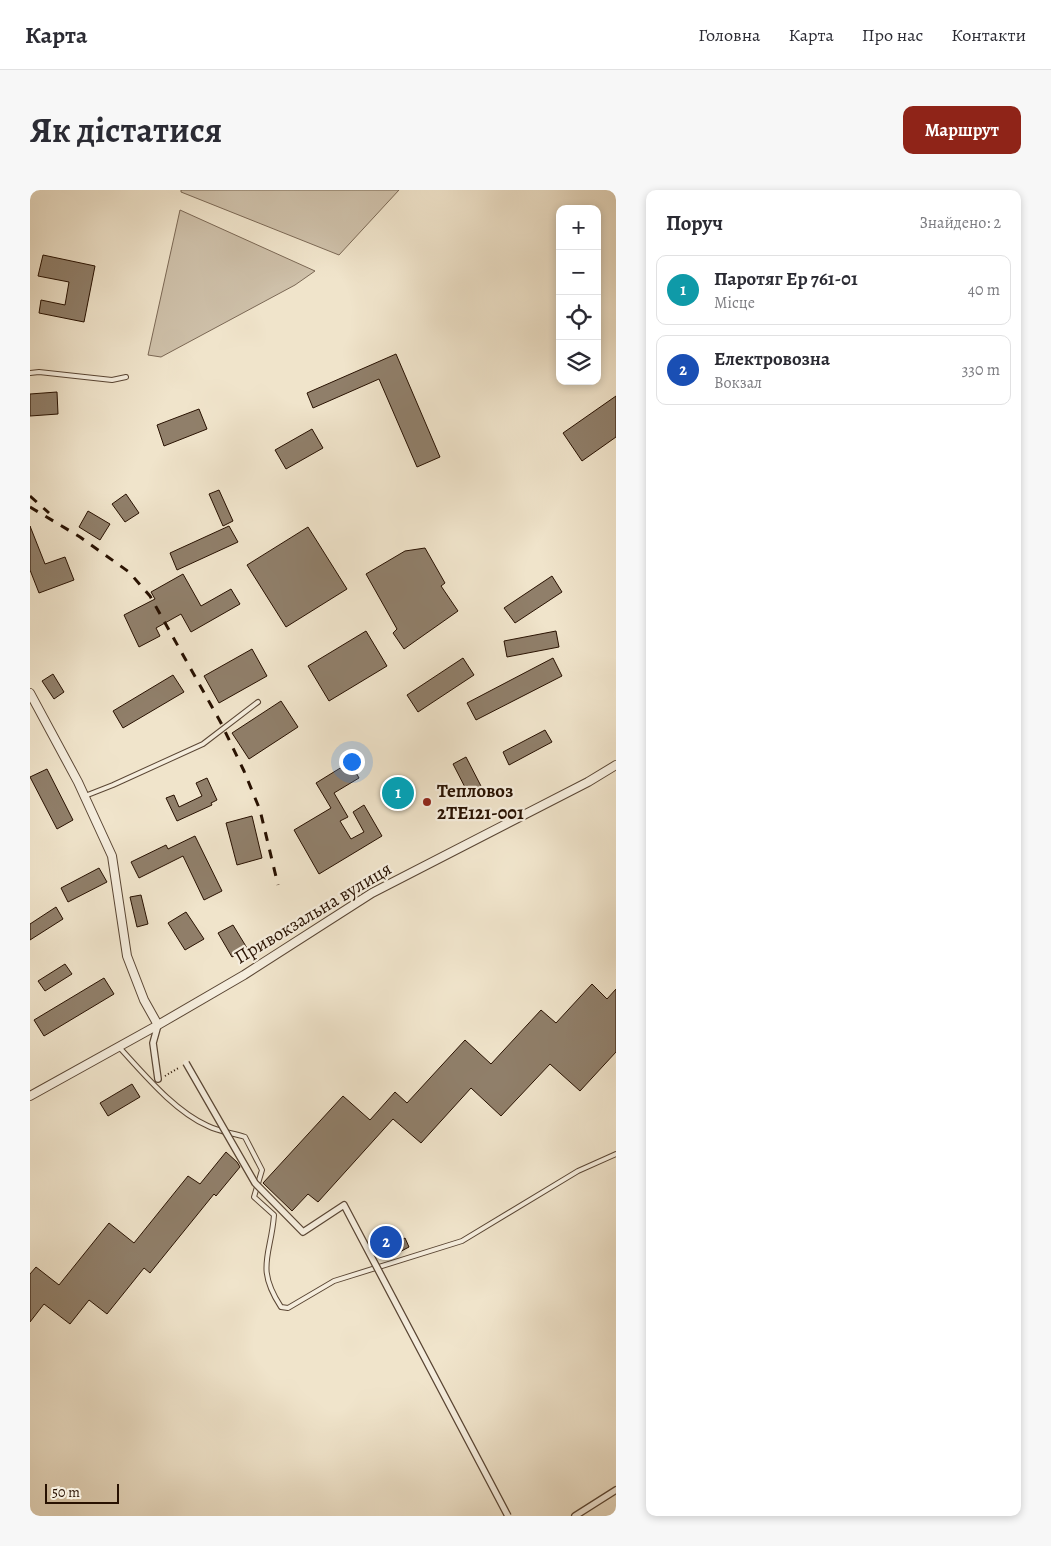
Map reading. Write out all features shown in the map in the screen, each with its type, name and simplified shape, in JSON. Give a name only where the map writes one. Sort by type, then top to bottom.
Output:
[{"type":"street","points":[[30,693],[85,796],[112,856],[127,956],[144,1000],[158,1025],[153,1043],[158,1079]]},
{"type":"street","name":"Привокзальна вулиця","points":[[30,1096],[244,975],[372,893],[588,782],[616,765]]},
{"type":"street","points":[[186,1063],[255,1183],[303,1232],[344,1205],[508,1516]]},
{"type":"street","points":[[575,1516],[616,1490]]},
{"type":"lane","points":[[30,373],[39,372],[112,380],[126,377]]},
{"type":"lane","points":[[85,796],[114,786],[203,744],[224,730],[258,702]]},
{"type":"lane","points":[[119,1047],[152,1084],[192,1117],[210,1127],[245,1137],[262,1170],[254,1197],[274,1215],[266,1256],[266,1274],[270,1288],[281,1307],[288,1308],[334,1281],[462,1241],[578,1171],[616,1154]]},
{"type":"path","points":[[158,1079],[186,1063]]},
{"type":"shaded area","points":[[181,190],[399,190],[339,255],[181,192]]},
{"type":"shaded area","points":[[180,210],[315,271],[295,285],[161,357],[148,355]]},
{"type":"building","points":[[43,255],[95,266],[84,322],[39,313],[41,300],[65,305],[69,282],[38,276]]},
{"type":"building","points":[[396,354],[440,457],[417,467],[379,379],[313,408],[307,393]]},
{"type":"building","points":[[57,392],[58,414],[30,416],[30,394]]},
{"type":"building","points":[[616,396],[616,437],[582,461],[563,433]]},
{"type":"building","points":[[199,409],[207,429],[164,446],[157,425]]},
{"type":"building","points":[[312,429],[323,448],[286,469],[275,450]]},
{"type":"building","points":[[219,490],[233,521],[223,526],[209,494]]},
{"type":"building","points":[[126,494],[139,513],[125,522],[112,504]]},
{"type":"building","points":[[88,511],[110,524],[100,540],[79,527]]},
{"type":"building","points":[[30,526],[45,564],[65,557],[74,580],[39,593],[30,570]]},
{"type":"building","points":[[229,526],[238,542],[177,570],[170,553]]},
{"type":"building","points":[[308,527],[347,589],[286,627],[247,565]]},
{"type":"building","points":[[425,548],[445,583],[441,586],[458,611],[404,649],[393,633],[397,629],[366,574],[405,551]]},
{"type":"building","points":[[183,574],[201,606],[231,589],[240,604],[191,632],[181,614],[156,628],[160,636],[139,647],[124,615],[155,599],[151,592]]},
{"type":"building","points":[[552,576],[562,592],[515,623],[504,608]]},
{"type":"building","points":[[366,631],[387,666],[329,701],[308,666]]},
{"type":"building","points":[[556,631],[559,647],[507,657],[504,641]]},
{"type":"building","points":[[252,649],[267,676],[219,703],[204,676]]},
{"type":"building","points":[[463,658],[474,675],[418,712],[407,695]]},
{"type":"building","points":[[553,658],[562,676],[476,720],[467,703]]},
{"type":"building","points":[[53,674],[64,692],[54,699],[42,681]]},
{"type":"building","points":[[173,675],[184,692],[123,728],[113,711]]},
{"type":"building","points":[[281,701],[298,727],[249,759],[232,733]]},
{"type":"building","points":[[545,730],[552,742],[509,765],[503,752]]},
{"type":"building","points":[[466,757],[482,788],[469,795],[453,764]]},
{"type":"building","points":[[350,762],[359,778],[334,793],[348,817],[340,821],[351,839],[364,832],[353,812],[364,805],[382,836],[319,874],[294,830],[331,808],[316,783]]},
{"type":"building","points":[[47,769],[73,820],[57,829],[30,777]]},
{"type":"building","points":[[207,778],[217,800],[211,803],[212,805],[177,821],[166,798],[174,795],[179,807],[202,796],[196,783]]},
{"type":"building","points":[[252,816],[262,858],[237,865],[226,823]]},
{"type":"building","points":[[195,836],[222,891],[204,900],[183,856],[139,878],[131,862],[166,845],[168,849]]},
{"type":"building","points":[[99,868],[107,882],[68,902],[61,888]]},
{"type":"building","points":[[141,895],[148,924],[137,927],[130,897]]},
{"type":"building","points":[[56,907],[63,919],[30,940],[30,924]]},
{"type":"building","points":[[186,912],[204,939],[185,950],[168,923]]},
{"type":"building","points":[[233,925],[247,948],[232,957],[218,933]]},
{"type":"building","points":[[65,964],[72,974],[45,991],[38,981]]},
{"type":"building","points":[[104,978],[114,994],[44,1036],[34,1020]]},
{"type":"building","points":[[592,984],[607,999],[616,989],[616,1052],[580,1091],[550,1064],[501,1116],[471,1088],[421,1143],[393,1119],[318,1202],[308,1194],[292,1211],[263,1183],[343,1096],[370,1120],[395,1092],[407,1103],[465,1040],[491,1064],[541,1010],[556,1023]]},
{"type":"building","points":[[132,1084],[140,1097],[108,1116],[100,1103]]},
{"type":"building","points":[[226,1152],[240,1167],[216,1196],[214,1194],[150,1273],[144,1268],[107,1314],[89,1300],[70,1324],[44,1304],[30,1322],[30,1274],[36,1267],[59,1285],[109,1223],[134,1243],[188,1176],[200,1184]]},
{"type":"building","points":[[405,1238],[409,1247],[390,1257],[385,1248]]},
{"type":"railway","points":[[30,496],[49,513]]},
{"type":"railway","points":[[30,507],[80,537],[129,572],[150,596],[221,723],[244,771],[260,810],[278,885]]},
{"type":"place","name":"Паротяг Ер 761-01","points":[[398,793]]},
{"type":"place","name":"Тепловоз 2ТЕ121-001","points":[[427,802]]},
{"type":"place","name":"Електровозна","points":[[386,1242]]}]
